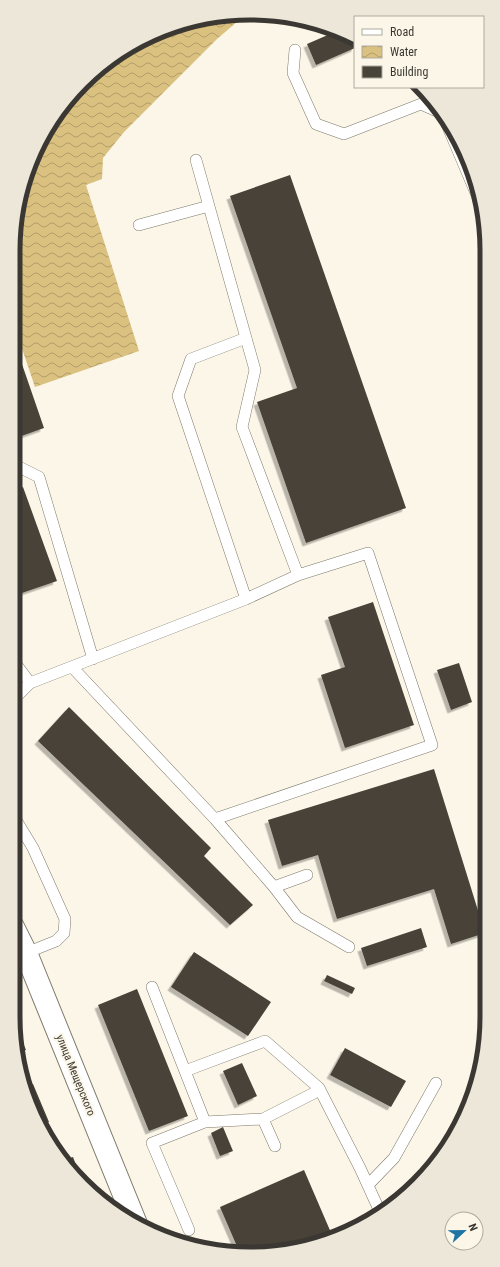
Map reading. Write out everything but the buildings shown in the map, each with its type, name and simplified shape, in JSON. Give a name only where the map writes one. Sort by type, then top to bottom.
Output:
[{"type":"street","name":"улица Мещерского","points":[[20,941],[132,1214]]},
{"type":"lane","points":[[295,50],[293,73],[316,124],[344,134],[421,104],[430,108]]},
{"type":"lane","points":[[196,160],[255,370],[242,427],[298,575]]},
{"type":"lane","points":[[139,225],[209,206]]},
{"type":"lane","points":[[246,338],[191,359],[178,396],[246,599]]},
{"type":"lane","points":[[20,468],[39,477],[93,659]]},
{"type":"lane","points":[[20,693],[30,683],[246,599],[298,575],[368,553],[432,744],[215,819]]},
{"type":"lane","points":[[72,667],[215,819],[274,887],[297,917],[349,947]]},
{"type":"lane","points":[[20,669],[30,683]]},
{"type":"lane","points":[[20,827],[33,848],[65,918],[64,933],[56,941],[26,953]]},
{"type":"lane","points":[[274,887],[307,875]]},
{"type":"lane","points":[[152,987],[205,1122]]},
{"type":"lane","points":[[185,1071],[265,1042],[319,1088],[368,1184],[378,1208]]},
{"type":"lane","points":[[368,1184],[394,1158],[436,1083]]},
{"type":"lane","points":[[189,1230],[152,1143],[205,1122],[262,1119],[314,1093],[319,1088]]},
{"type":"lane","points":[[262,1119],[275,1146]]},
{"type":"water","points":[[239,20],[217,39],[124,132],[103,158],[102,179],[86,185],[139,351],[35,387],[20,343],[20,235],[24,205],[32,176],[51,135],[77,98],[87,87],[122,59],[135,51],[176,32],[205,24]]}]
